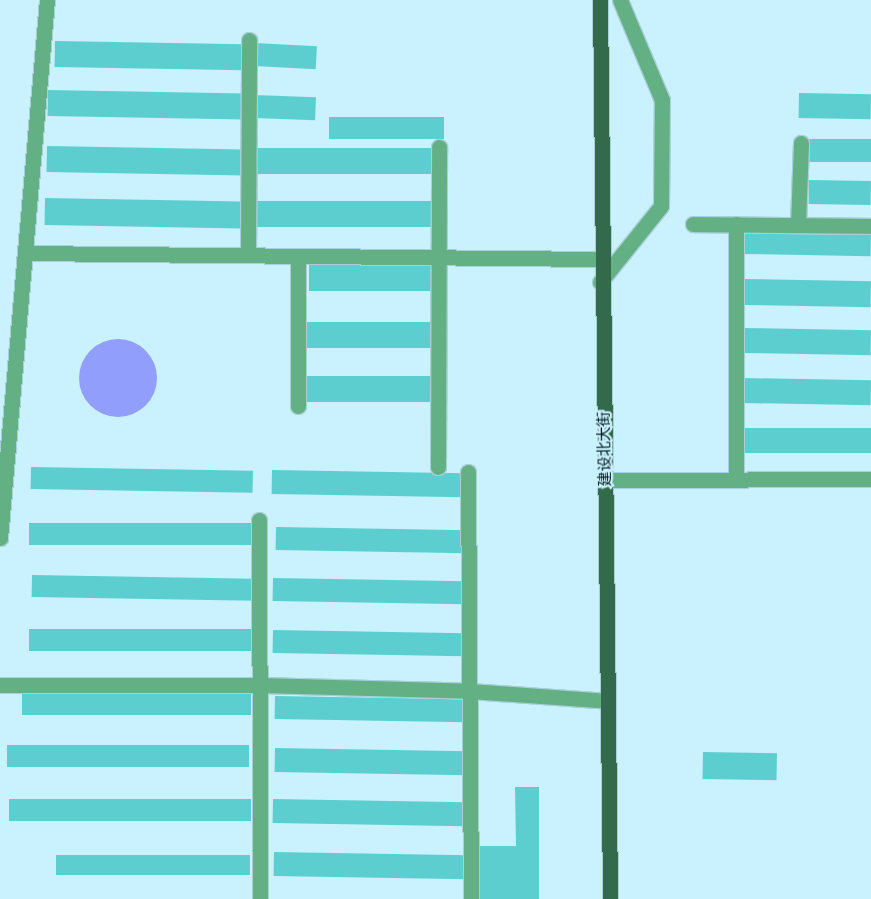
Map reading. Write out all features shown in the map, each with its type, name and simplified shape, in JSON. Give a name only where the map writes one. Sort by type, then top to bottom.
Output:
[{"type":"main road","name":"建设北大街","points":[[600,0],[600,282],[606,480],[610,899]]},
{"type":"street","points":[[0,538],[47,0]]},
{"type":"street","points":[[600,282],[661,206],[662,100],[620,0]]},
{"type":"street","points":[[248,255],[249,40]]},
{"type":"street","points":[[798,225],[801,143]]},
{"type":"street","points":[[438,467],[439,147]]},
{"type":"street","points":[[693,224],[871,226]]},
{"type":"street","points":[[736,224],[736,480]]},
{"type":"street","points":[[25,253],[600,259]]},
{"type":"street","points":[[298,256],[298,406]]},
{"type":"street","points":[[468,472],[471,899]]},
{"type":"street","points":[[606,480],[871,479]]},
{"type":"street","points":[[259,520],[260,899]]},
{"type":"street","points":[[0,685],[260,685],[470,691],[608,701]]},
{"type":"water","points":[[118,339],[133,342],[150,356],[154,363],[157,378],[154,393],[140,410],[133,414],[118,417],[103,414],[86,400],[82,393],[79,378],[82,363],[96,346],[103,342]]},
{"type":"building","points":[[55,41],[245,44],[245,70],[55,67]]},
{"type":"building","points":[[255,43],[317,46],[316,69],[254,66]]},
{"type":"building","points":[[48,90],[245,93],[245,119],[48,116]]},
{"type":"building","points":[[799,93],[871,94],[871,119],[799,118]]},
{"type":"building","points":[[254,95],[316,97],[315,120],[253,118]]},
{"type":"building","points":[[329,117],[444,117],[444,139],[329,139]]},
{"type":"building","points":[[808,139],[871,139],[871,162],[808,162]]},
{"type":"building","points":[[47,146],[244,149],[244,175],[47,172]]},
{"type":"building","points":[[253,148],[432,148],[432,174],[253,174]]},
{"type":"building","points":[[809,180],[871,181],[871,205],[809,204]]},
{"type":"building","points":[[45,198],[242,201],[241,228],[45,225]]},
{"type":"building","points":[[254,201],[432,201],[432,227],[254,227]]},
{"type":"building","points":[[743,229],[871,231],[871,256],[743,254]]},
{"type":"building","points":[[309,265],[434,265],[434,291],[309,291]]},
{"type":"building","points":[[744,279],[871,281],[871,307],[744,305]]},
{"type":"building","points":[[306,322],[433,322],[433,348],[306,348]]},
{"type":"building","points":[[743,328],[871,330],[871,355],[743,353]]},
{"type":"building","points":[[304,376],[431,376],[431,402],[304,402]]},
{"type":"building","points":[[742,378],[871,380],[871,405],[742,403]]},
{"type":"building","points":[[742,428],[871,428],[871,453],[742,453]]},
{"type":"building","points":[[31,467],[253,471],[253,493],[31,489]]},
{"type":"building","points":[[272,470],[465,473],[465,497],[272,494]]},
{"type":"building","points":[[29,523],[251,523],[251,545],[29,545]]},
{"type":"building","points":[[276,527],[468,530],[468,553],[276,550]]},
{"type":"building","points":[[32,575],[254,579],[254,601],[32,597]]},
{"type":"building","points":[[273,578],[465,581],[465,604],[273,601]]},
{"type":"building","points":[[29,629],[251,629],[251,651],[29,651]]},
{"type":"building","points":[[273,630],[466,633],[466,656],[273,653]]},
{"type":"building","points":[[22,693],[251,693],[251,715],[22,715]]},
{"type":"building","points":[[275,696],[467,699],[467,722],[275,719]]},
{"type":"building","points":[[7,745],[249,745],[249,767],[7,767]]},
{"type":"building","points":[[275,748],[467,751],[467,775],[275,772]]},
{"type":"building","points":[[703,752],[777,753],[777,780],[703,779]]},
{"type":"building","points":[[515,787],[539,787],[539,899],[480,899],[480,846],[516,846]]},
{"type":"building","points":[[9,799],[251,799],[251,821],[9,821]]},
{"type":"building","points":[[273,799],[465,802],[465,826],[273,823]]},
{"type":"building","points":[[274,852],[467,855],[467,879],[274,876]]},
{"type":"building","points":[[56,855],[250,855],[250,875],[56,875]]}]
